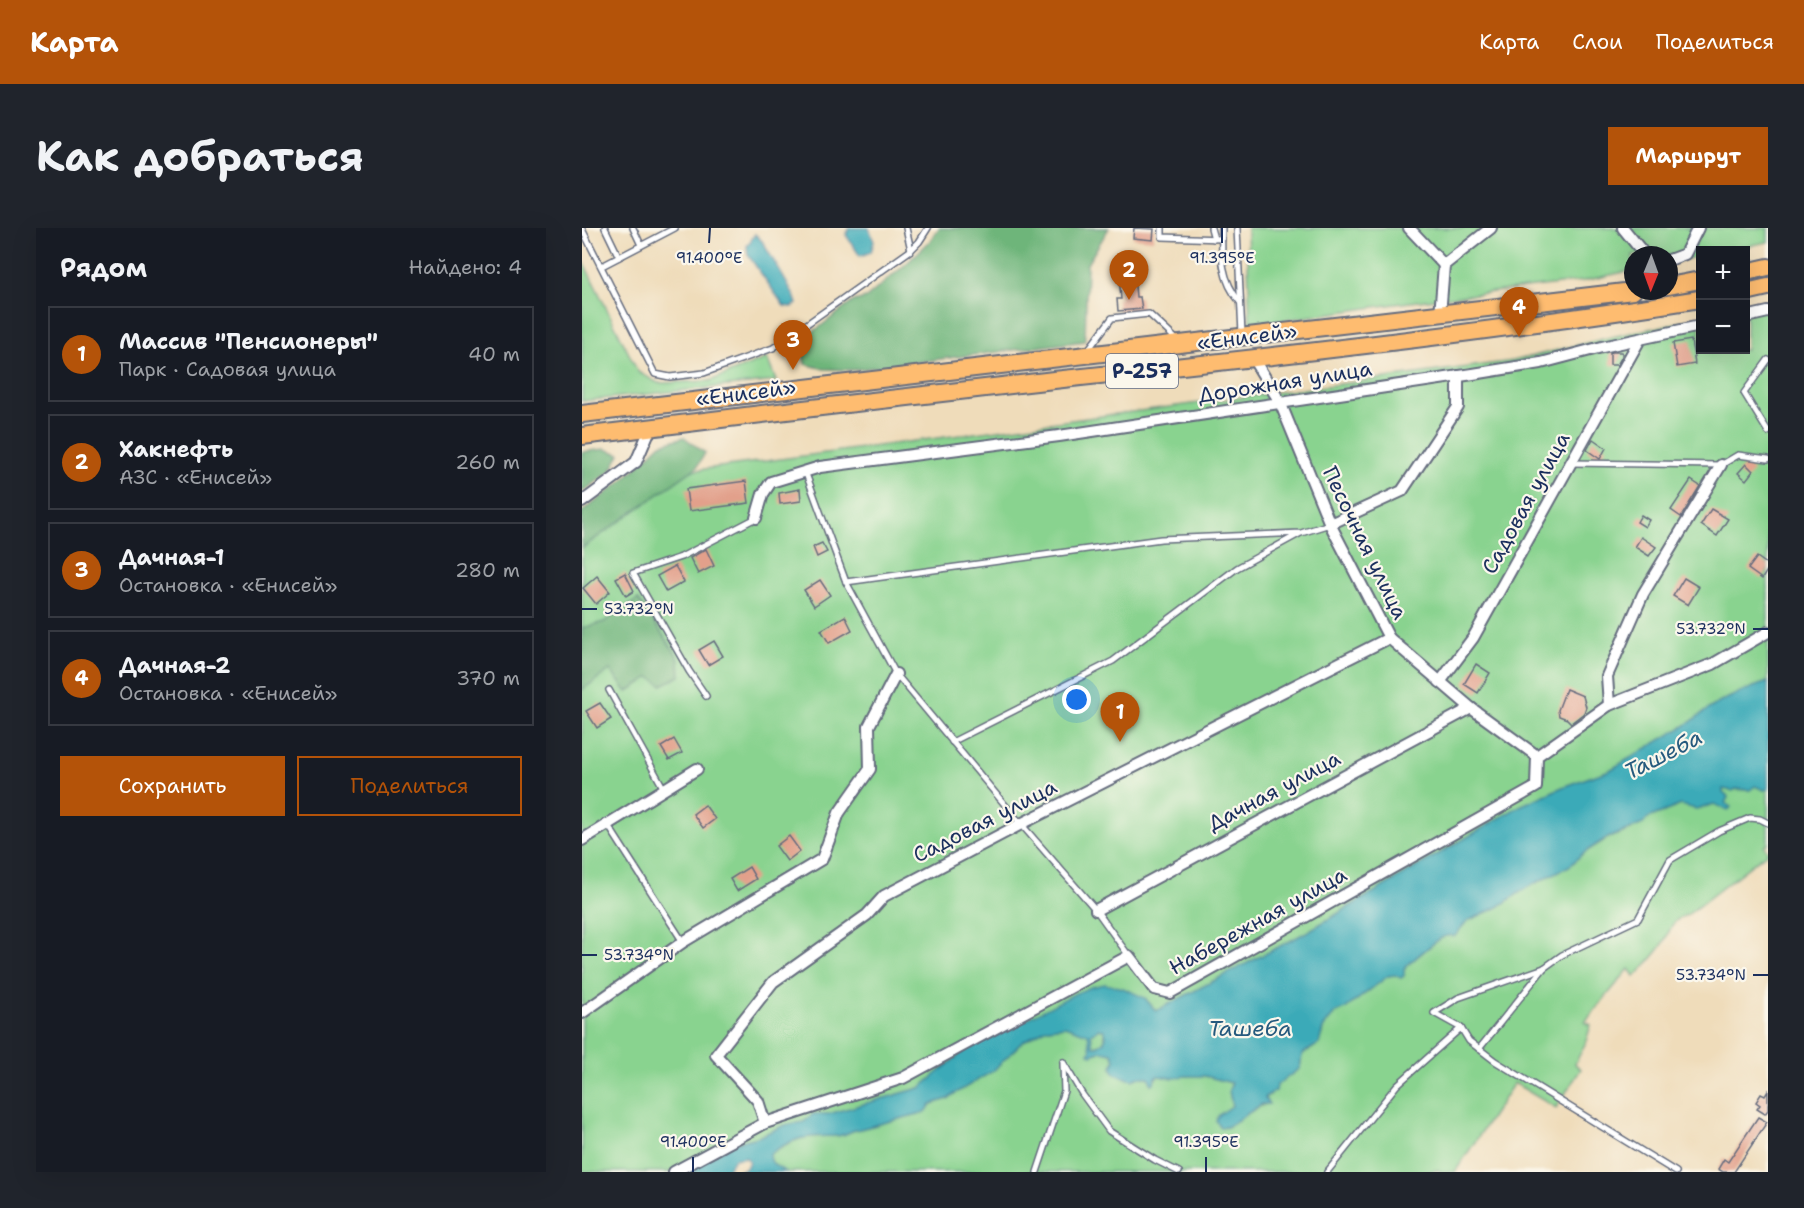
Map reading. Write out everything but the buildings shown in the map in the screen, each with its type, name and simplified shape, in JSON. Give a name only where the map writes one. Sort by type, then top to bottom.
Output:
[{"type":"highway","points":[[1750,271],[1768,267]]},
{"type":"highway","points":[[1678,284],[1696,281]]},
{"type":"highway","points":[[1750,291],[1768,287]]},
{"type":"highway","name":"«Енисей»","points":[[582,414],[1624,292]]},
{"type":"highway","name":"«Енисей»","points":[[582,436],[1032,383],[1254,360],[1577,319],[1696,300]]},
{"type":"street","points":[[1409,228],[1444,265]]},
{"type":"street","points":[[1440,315],[1444,265],[1491,228]]},
{"type":"street","points":[[1623,228],[1638,246]]},
{"type":"street","points":[[1678,257],[1685,254],[1698,228]]},
{"type":"street","points":[[1750,316],[1768,312]]},
{"type":"street","name":"Дорожная улица","points":[[756,518],[763,494],[771,482],[820,466],[1059,436],[1541,363],[1696,327]]},
{"type":"street","name":"Садовая улица","points":[[1440,682],[1473,638],[1640,339]]},
{"type":"street","name":"Песочная улица","points":[[1254,360],[1280,402],[1330,524],[1389,638],[1471,708],[1537,756]]},
{"type":"street","points":[[1330,524],[1402,491],[1458,407],[1458,376]]},
{"type":"street","points":[[582,502],[636,462],[651,427]]},
{"type":"street","points":[[1609,705],[1607,676],[1643,594],[1720,465]]},
{"type":"street","points":[[1537,756],[1609,705],[1713,664],[1768,632]]},
{"type":"street","name":"Садовая улица","points":[[765,1123],[758,1101],[716,1055],[773,982],[867,915],[884,896],[1389,638]]},
{"type":"street","points":[[582,1013],[683,942],[822,859],[839,813],[870,769],[869,726],[896,674]]},
{"type":"street","name":"Дачная улица","points":[[1096,910],[1471,708]]},
{"type":"street","name":"Набережная улица","points":[[1129,956],[1154,989],[1170,993],[1536,787],[1537,756]]},
{"type":"street","points":[[582,840],[697,769]]},
{"type":"street","points":[[675,1172],[765,1123],[903,1078],[1129,956]]},
{"type":"lane","points":[[605,228],[619,256]]},
{"type":"lane","points":[[633,228],[641,245]]},
{"type":"lane","points":[[602,266],[675,228]]},
{"type":"lane","points":[[906,228],[911,250]]},
{"type":"lane","points":[[582,229],[655,374],[670,377],[704,373],[772,348],[911,250],[928,228]]},
{"type":"lane","points":[[1162,228],[1161,237],[1222,239]]},
{"type":"lane","points":[[1210,228],[1214,239]]},
{"type":"lane","points":[[1222,228],[1222,256],[1228,289],[1240,302]]},
{"type":"lane","points":[[1237,228],[1242,338]]},
{"type":"lane","points":[[1084,355],[1112,318],[1149,314],[1181,345]]},
{"type":"lane","points":[[1768,360],[1744,393],[1768,432]]},
{"type":"lane","points":[[1571,463],[1720,465],[1738,455],[1768,459]]},
{"type":"lane","points":[[805,471],[846,582],[896,674],[1096,910],[1129,956]]},
{"type":"lane","points":[[706,696],[689,671],[633,573],[681,556],[756,518]]},
{"type":"lane","points":[[952,742],[1113,661],[1237,568],[1301,533],[1330,524]]},
{"type":"lane","points":[[846,582],[1161,539],[1301,533]]},
{"type":"lane","points":[[609,690],[664,789]]},
{"type":"lane","points":[[1479,1049],[1544,968],[1562,955],[1638,919],[1670,860],[1719,831],[1750,818],[1768,823]]},
{"type":"lane","points":[[607,824],[683,942]]},
{"type":"lane","points":[[1544,968],[1458,998],[1434,1013],[1461,1028],[1469,1041],[1495,1061],[1676,1172]]},
{"type":"lane","points":[[1327,1172],[1397,1085],[1461,1028]]},
{"type":"lane","points":[[1037,1172],[1064,1090],[1063,1062],[1082,1094],[1109,1131],[1179,1172]]},
{"type":"green space","points":[[939,228],[1109,228],[1087,264],[1085,341],[853,370],[824,369],[805,364],[801,341],[854,301],[866,298],[929,242]]},
{"type":"green space","points":[[1247,228],[1768,228],[1768,242],[1747,246],[1696,246],[1696,257],[1678,261],[1678,246],[1624,246],[1624,272],[1584,281],[1402,303],[1250,325]]},
{"type":"green space","points":[[582,259],[638,372],[658,383],[710,381],[767,358],[776,381],[582,401]]},
{"type":"green space","points":[[1768,304],[1768,682],[1718,703],[1691,722],[1610,770],[1565,786],[1520,806],[1305,933],[1156,1011],[1145,998],[986,1041],[969,1047],[920,1088],[829,1114],[813,1114],[804,1122],[785,1125],[758,1137],[734,1143],[683,1172],[582,1172],[582,548],[690,471],[1513,361],[1696,319],[1696,354],[1750,354],[1750,308]]},
{"type":"green space","points":[[684,437],[705,453],[697,467],[582,548],[582,512],[622,481],[661,444]]},
{"type":"green space","points":[[605,449],[620,454],[610,472],[582,492],[582,452]]},
{"type":"green space","points":[[638,599],[675,652],[679,661],[680,676],[662,685],[650,677],[627,692],[610,670],[582,690],[582,628],[604,622]]},
{"type":"green space","points":[[1755,786],[1764,790],[1768,789],[1768,843],[1764,846],[1768,852],[1687,915],[1677,920],[1661,947],[1635,977],[1629,969],[1585,1022],[1591,1025],[1575,1064],[1581,1069],[1556,1108],[1514,1083],[1455,1172],[1438,1170],[1428,1172],[786,1172],[771,1161],[770,1154],[800,1139],[842,1135],[925,1112],[930,1104],[948,1099],[993,1071],[1022,1042],[1047,1028],[1065,1026],[1089,1034],[1092,1055],[1101,1051],[1112,1053],[1115,1059],[1112,1068],[1115,1074],[1132,1080],[1139,1077],[1150,1077],[1151,1084],[1158,1076],[1197,1076],[1232,1083],[1229,1090],[1232,1106],[1217,1118],[1223,1128],[1227,1127],[1268,1104],[1266,1096],[1300,1068],[1302,1054],[1313,1048],[1322,1034],[1324,1024],[1336,1013],[1345,1009],[1388,976],[1395,975],[1401,978],[1406,966],[1438,940],[1467,921],[1498,907],[1528,887],[1571,865],[1582,854],[1608,838],[1631,830],[1648,818],[1681,805],[1701,808],[1714,804],[1728,809],[1725,803],[1728,797],[1723,793],[1723,789],[1749,790]]},
{"type":"green space","points":[[1098,1029],[1104,1030],[1105,1039],[1102,1044],[1093,1046],[1091,1034]]},
{"type":"water","points":[[849,228],[869,228],[874,241],[871,252],[860,256],[846,235]]},
{"type":"water","points":[[755,234],[762,241],[797,304],[791,307],[784,306],[748,255],[747,246]]},
{"type":"water","name":"Ташеба","points":[[1768,682],[1768,789],[1764,790],[1755,786],[1750,790],[1723,789],[1723,793],[1728,797],[1725,803],[1731,807],[1728,810],[1714,804],[1696,809],[1681,805],[1648,818],[1643,824],[1605,839],[1582,854],[1571,865],[1528,887],[1498,907],[1467,921],[1455,936],[1442,937],[1418,956],[1404,969],[1404,976],[1401,978],[1395,975],[1388,976],[1345,1009],[1335,1013],[1323,1028],[1319,1044],[1302,1054],[1300,1068],[1277,1085],[1276,1091],[1266,1096],[1265,1099],[1269,1104],[1262,1104],[1227,1127],[1220,1127],[1216,1121],[1219,1115],[1232,1106],[1229,1090],[1232,1083],[1205,1076],[1174,1078],[1158,1076],[1151,1084],[1149,1077],[1132,1080],[1115,1074],[1112,1068],[1115,1059],[1112,1053],[1101,1051],[1092,1055],[1089,1053],[1091,1051],[1088,1034],[1065,1026],[1047,1028],[1022,1042],[993,1071],[948,1099],[931,1104],[926,1112],[842,1135],[816,1136],[794,1140],[784,1145],[770,1154],[770,1157],[775,1165],[786,1172],[735,1172],[746,1168],[749,1161],[746,1157],[734,1159],[728,1172],[686,1172],[734,1143],[758,1137],[785,1125],[804,1122],[813,1114],[829,1114],[920,1088],[969,1047],[986,1041],[1091,987],[1105,984],[1123,988],[1145,998],[1156,1011],[1305,933],[1520,806],[1565,786],[1610,770],[1691,722],[1718,703]],"holes":[[[1098,1029],[1104,1030],[1106,1036],[1104,1042],[1093,1046],[1091,1034]]]},
{"type":"place","name":"Хакнефть","points":[[1129,300]]},
{"type":"place","name":"Дачная-2","points":[[1519,337]]},
{"type":"place","name":"Дачная-1","points":[[793,370]]},
{"type":"place","name":"Массив \"Пенсионеры\"","points":[[1120,742]]}]
